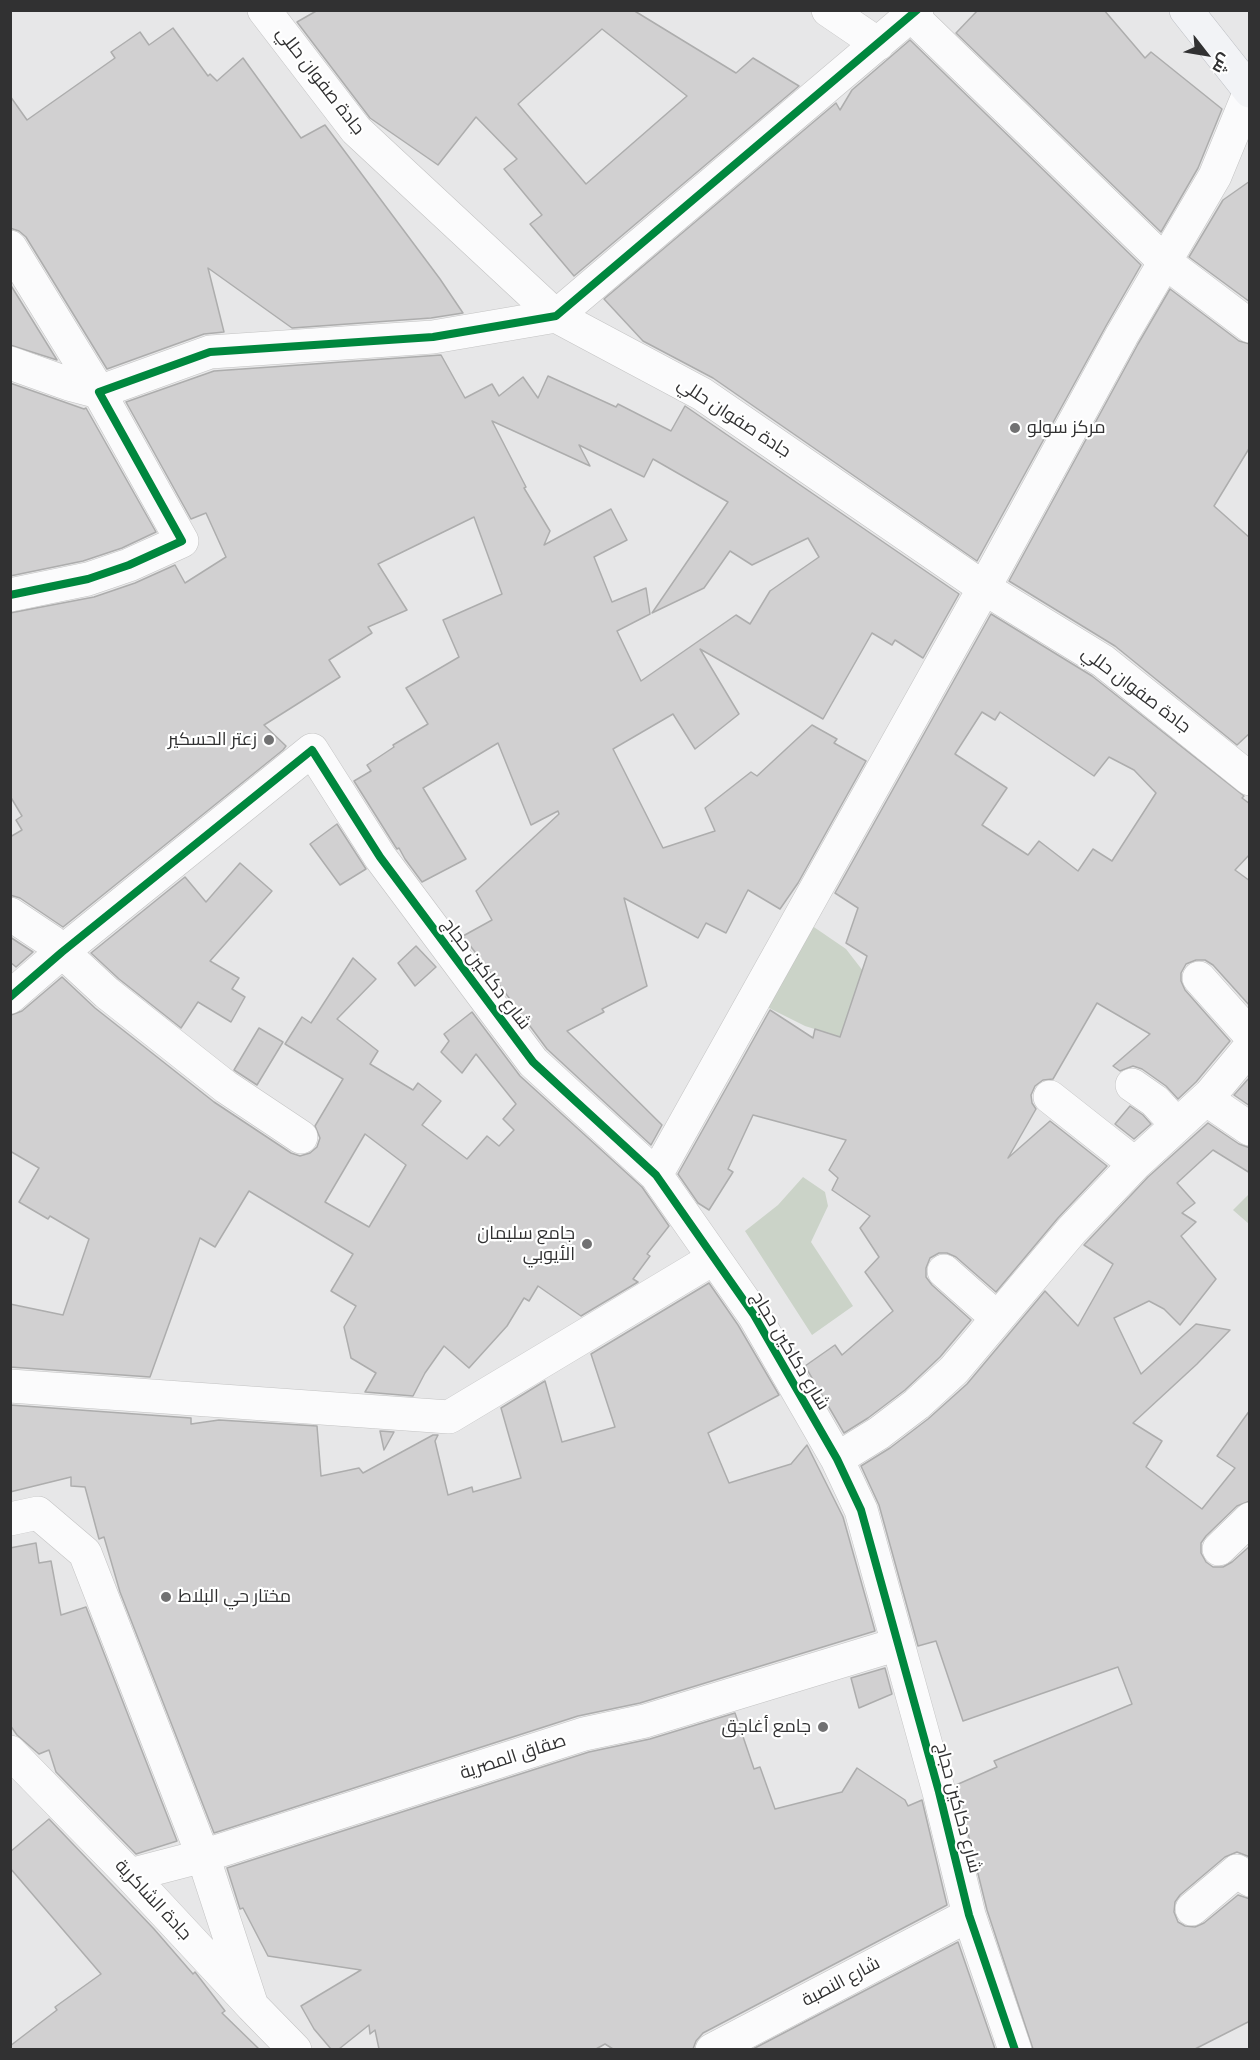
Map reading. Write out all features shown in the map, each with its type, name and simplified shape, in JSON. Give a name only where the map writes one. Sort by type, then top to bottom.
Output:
[{"type":"main road","points":[[1186,10],[1250,91]]},
{"type":"street","name":"جادة صفوان حللي","points":[[264,10],[356,130],[556,316],[702,394],[984,588],[1103,661],[1250,779]]},
{"type":"street","points":[[828,10],[878,44]]},
{"type":"street","points":[[10,363],[99,392],[210,352],[433,337],[556,316],[914,13],[1165,262],[1250,326]]},
{"type":"street","points":[[656,1175],[984,588],[1122,335],[1215,176],[1250,91]]},
{"type":"street","points":[[10,248],[99,392],[182,541],[129,566],[88,579],[10,595]]},
{"type":"street","name":"شارع دكاكين حجاج","points":[[62,952],[312,750],[380,857],[533,1062],[656,1175],[754,1315],[837,1460],[861,1510],[939,1792],[969,1915],[1015,2049]]},
{"type":"street","points":[[10,914],[52,942],[107,993],[226,1087],[301,1137]]},
{"type":"street","points":[[10,997],[62,952]]},
{"type":"street","points":[[1199,978],[1250,1035]]},
{"type":"street","points":[[837,1460],[879,1433],[917,1404],[954,1370],[1072,1230],[1135,1164],[1206,1099],[1250,1047]]},
{"type":"street","points":[[1132,1085],[1155,1101],[1177,1125]]},
{"type":"street","points":[[1050,1097],[1135,1164]]},
{"type":"street","points":[[1206,1099],[1250,1129]]},
{"type":"street","points":[[10,1386],[449,1417],[714,1258]]},
{"type":"street","points":[[944,1271],[997,1318]]},
{"type":"street","points":[[10,1519],[38,1513],[85,1553],[203,1856],[252,2006]]},
{"type":"street","points":[[1219,1549],[1250,1519]]},
{"type":"street","name":"صقاق المصرية","points":[[130,1875],[203,1856],[584,1734],[645,1721],[898,1644]]},
{"type":"street","name":"جادة الشاكرية","points":[[10,1752],[295,2049]]},
{"type":"street","points":[[1192,1909],[1237,1871],[1250,1880]]},
{"type":"street","name":"شارع النصبة","points":[[712,2049],[969,1915]]},
{"type":"shaded area","points":[[808,923],[846,949],[863,971],[840,1037],[805,1026],[763,1005]]},
{"type":"shaded area","points":[[803,1177],[825,1192],[828,1206],[811,1242],[853,1306],[812,1335],[745,1231],[778,1205]]},
{"type":"shaded area","points":[[1249,1194],[1249,1224],[1233,1210]]},
{"type":"building","points":[[318,10],[633,10],[736,73],[753,58],[799,86],[574,276],[530,224],[542,215],[504,169],[517,159],[476,117],[438,165],[370,118],[297,22]],"holes":[[[602,29],[687,96],[586,184],[518,104]]]},
{"type":"building","points":[[978,10],[1104,10],[1145,58],[1151,52],[1222,109],[1198,168],[1161,232],[956,33]]},
{"type":"building","points":[[173,28],[208,76],[210,74],[217,81],[243,58],[301,138],[325,125],[463,313],[431,318],[292,328],[208,268],[224,332],[204,334],[107,369],[26,237],[10,228],[10,96],[27,120],[115,58],[111,52],[140,32],[149,45]]},
{"type":"building","points":[[910,40],[1141,265],[977,561],[713,378],[643,341],[604,299],[836,103],[840,110],[852,90]]},
{"type":"building","points":[[1250,181],[1250,302],[1189,257],[1223,200]]},
{"type":"building","points":[[10,284],[57,360],[10,345]]},
{"type":"building","points":[[1170,289],[1239,341],[1250,344],[1250,447],[1214,506],[1250,538],[1250,733],[1237,745],[1115,646],[1009,581]]},
{"type":"building","points":[[441,355],[465,398],[492,384],[499,396],[523,377],[538,398],[548,376],[616,407],[618,404],[671,431],[685,406],[959,594],[923,658],[895,640],[892,645],[872,633],[823,719],[700,649],[739,714],[695,749],[673,714],[613,749],[663,848],[715,831],[705,808],[751,772],[757,776],[812,725],[837,739],[834,743],[866,761],[798,883],[780,909],[748,890],[726,933],[706,923],[698,938],[624,898],[647,986],[602,1009],[604,1012],[567,1031],[662,1125],[651,1145],[547,1049],[463,936],[492,920],[476,891],[559,814],[558,811],[531,825],[498,743],[423,788],[466,859],[422,882],[399,848],[397,849],[354,781],[371,771],[367,765],[394,747],[393,745],[428,724],[406,688],[459,657],[443,620],[502,594],[474,517],[378,564],[407,610],[368,627],[372,633],[329,660],[340,677],[264,725],[286,746],[283,750],[63,927],[20,898],[10,895],[10,837],[22,830],[16,820],[22,816],[10,796],[10,613],[94,597],[135,583],[175,565],[185,583],[226,557],[206,513],[191,519],[126,402],[214,371]],"holes":[[[492,421],[590,466],[579,445],[644,477],[653,459],[728,502],[652,613],[704,588],[730,551],[752,565],[808,538],[819,557],[770,591],[750,624],[736,615],[641,681],[617,631],[650,614],[646,588],[612,602],[594,557],[627,540],[611,509],[544,545],[550,531],[524,488],[526,487]]]},
{"type":"building","points":[[10,383],[86,408],[156,532],[122,548],[83,561],[10,576]]},
{"type":"building","points":[[991,614],[1092,676],[1244,796],[1242,798],[1250,804],[1250,854],[1235,870],[1250,881],[1250,1006],[1213,965],[1205,960],[1196,960],[1186,964],[1181,973],[1181,981],[1185,990],[1230,1041],[1196,1082],[1178,1099],[1166,1086],[1142,1069],[1133,1066],[1120,1071],[1113,1066],[1150,1034],[1097,1003],[1053,1079],[1043,1080],[1035,1086],[1031,1095],[1036,1109],[1008,1158],[1050,1121],[1107,1166],[1058,1218],[996,1292],[956,1257],[947,1253],[939,1253],[930,1258],[926,1268],[926,1277],[971,1320],[940,1357],[905,1390],[844,1433],[805,1366],[835,1345],[842,1355],[893,1311],[865,1272],[879,1257],[860,1228],[870,1216],[832,1190],[838,1178],[829,1170],[846,1140],[753,1115],[728,1169],[733,1172],[709,1210],[698,1203],[678,1174],[770,1010],[813,1038],[815,1029],[840,1037],[867,956],[846,943],[858,908],[835,893]],"holes":[[[982,712],[995,720],[1000,712],[1094,776],[1109,757],[1134,770],[1156,793],[1112,861],[1093,849],[1078,871],[1039,841],[1028,855],[982,825],[1007,788],[955,754]]]},
{"type":"building","points":[[337,824],[366,869],[340,885],[310,844]]},
{"type":"building","points":[[240,863],[272,891],[210,961],[239,978],[232,989],[245,997],[231,1022],[198,1002],[181,1028],[119,979],[91,953],[185,877],[206,902]]},
{"type":"building","points":[[10,937],[33,952],[16,967],[10,962]]},
{"type":"building","points":[[416,946],[436,967],[415,986],[398,963]]},
{"type":"building","points":[[353,958],[376,979],[337,1019],[378,1051],[370,1064],[413,1090],[418,1083],[441,1101],[422,1125],[467,1159],[487,1136],[499,1146],[514,1130],[503,1119],[516,1104],[476,1054],[462,1073],[441,1052],[449,1041],[444,1034],[472,1012],[520,1076],[642,1187],[669,1226],[647,1254],[650,1256],[633,1279],[638,1282],[581,1316],[538,1286],[529,1301],[524,1298],[507,1326],[469,1368],[444,1346],[425,1373],[413,1396],[365,1392],[376,1373],[351,1358],[344,1327],[356,1306],[331,1291],[353,1254],[249,1191],[215,1247],[200,1238],[150,1377],[10,1367],[10,1304],[63,1315],[89,1239],[50,1216],[48,1219],[19,1202],[39,1168],[10,1151],[11,1015],[22,1011],[62,977],[95,1008],[214,1102],[291,1153],[300,1156],[310,1153],[317,1147],[320,1138],[315,1126],[343,1079],[285,1044],[302,1017],[311,1023]],"holes":[[[365,1134],[406,1165],[369,1227],[325,1202]]]},
{"type":"building","points":[[259,1028],[283,1042],[257,1085],[234,1070]]},
{"type":"building","points":[[1250,1077],[1250,1106],[1234,1095]]},
{"type":"building","points":[[1130,1106],[1151,1124],[1134,1139],[1115,1124]]},
{"type":"building","points":[[1208,1123],[1239,1144],[1250,1148],[1250,1173],[1213,1150],[1177,1183],[1195,1203],[1182,1213],[1196,1222],[1181,1236],[1216,1279],[1180,1325],[1164,1309],[1149,1301],[1114,1318],[1141,1374],[1196,1324],[1230,1330],[1133,1423],[1162,1441],[1146,1467],[1202,1509],[1235,1468],[1217,1456],[1250,1410],[1250,1501],[1237,1506],[1206,1536],[1201,1543],[1201,1553],[1206,1562],[1213,1567],[1223,1567],[1250,1546],[1250,1857],[1237,1852],[1225,1857],[1180,1895],[1175,1902],[1174,1912],[1178,1922],[1185,1926],[1195,1927],[1204,1923],[1238,1895],[1250,1899],[1250,2021],[1195,2049],[1033,2049],[987,1910],[956,1785],[997,1767],[994,1761],[1132,1704],[1118,1667],[963,1721],[936,1641],[918,1646],[879,1505],[861,1466],[890,1448],[928,1419],[967,1384],[1045,1291],[1078,1326],[1113,1264],[1084,1245],[1148,1177]]},
{"type":"building","points":[[709,1283],[738,1325],[779,1395],[708,1433],[729,1483],[791,1464],[807,1445],[843,1517],[875,1631],[640,1703],[578,1716],[214,1833],[120,1592],[104,1537],[99,1539],[85,1487],[71,1486],[71,1477],[10,1492],[10,1405],[191,1418],[191,1424],[219,1420],[317,1426],[321,1476],[359,1468],[363,1473],[433,1435],[438,1435],[435,1441],[448,1495],[472,1487],[473,1492],[521,1478],[501,1408],[545,1381],[562,1442],[615,1427],[591,1354]]},
{"type":"building","points":[[380,1431],[394,1432],[384,1450]]},
{"type":"building","points":[[36,1543],[39,1563],[51,1561],[61,1615],[86,1607],[177,1841],[136,1854],[56,1772],[49,1750],[39,1754],[17,1735],[10,1725],[10,1548]]},
{"type":"building","points":[[885,1668],[892,1694],[859,1708],[851,1678]]},
{"type":"building","points":[[735,1713],[754,1769],[760,1767],[775,1809],[842,1792],[857,1768],[905,1800],[908,1806],[922,1800],[947,1905],[703,2033],[693,2049],[613,2049],[605,2044],[596,2049],[379,2049],[375,2030],[370,2034],[369,2025],[339,2049],[331,2049],[314,2029],[301,2006],[361,1970],[268,1956],[243,1908],[240,1909],[227,1868],[589,1752],[650,1739]]},
{"type":"building","points":[[49,1819],[154,1929],[193,1974],[195,1972],[225,2011],[222,2013],[259,2049],[10,2049],[10,2046],[57,2010],[55,2007],[101,1974],[10,1868],[10,1852]]},
{"type":"building","points":[[958,1942],[995,2049],[753,2049]]},
{"type":"cycle path","points":[[10,595],[88,579],[129,565],[182,541],[99,392],[210,352],[433,337],[556,316],[917,10]]},
{"type":"cycle path","points":[[10,997],[62,952],[312,750],[380,857],[533,1062],[656,1175],[754,1315],[837,1459],[861,1510],[939,1792],[969,1915],[1015,2050]]},
{"type":"place","name":"مركز سولو","points":[[1015,428]]},
{"type":"place","name":"زعتر الحسكير","points":[[269,740]]},
{"type":"place","name":"جامع سليمان الأيوبي","points":[[587,1244]]},
{"type":"place","name":"مختار حي البلاط","points":[[166,1597]]},
{"type":"place","name":"جامع أغاجق","points":[[823,1727]]}]
